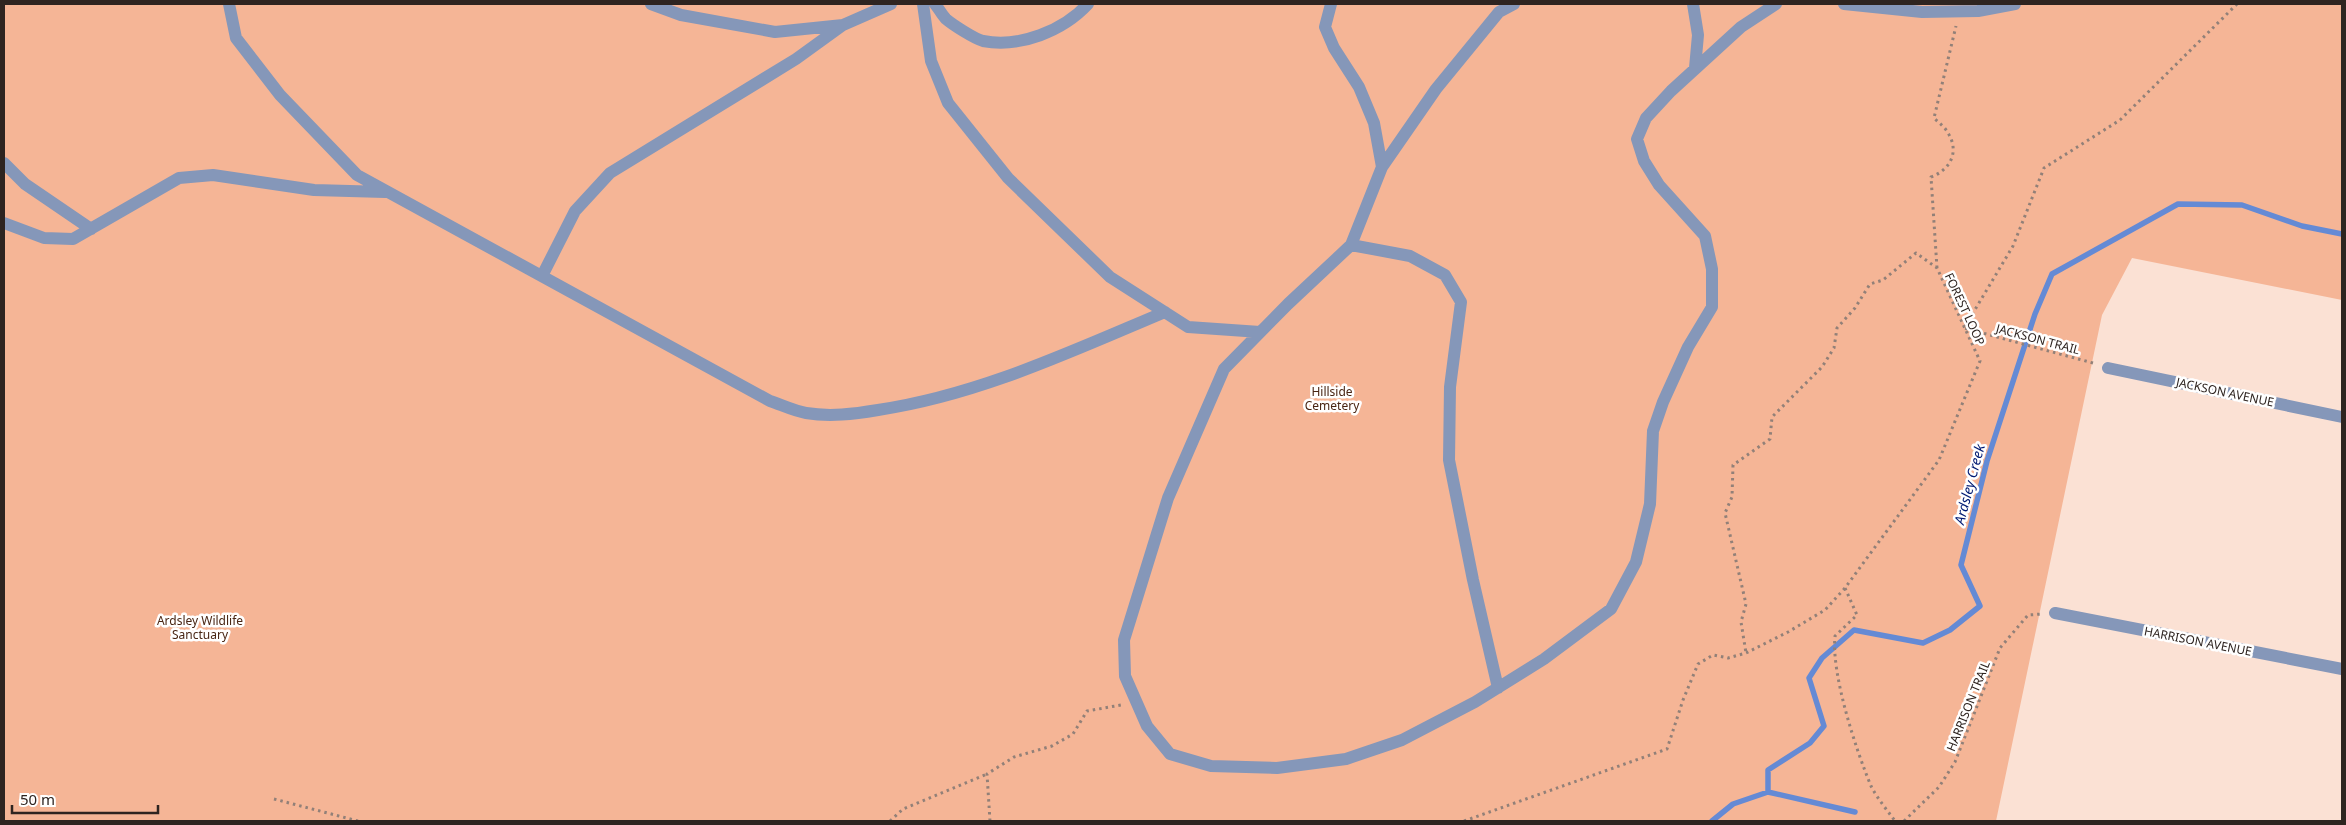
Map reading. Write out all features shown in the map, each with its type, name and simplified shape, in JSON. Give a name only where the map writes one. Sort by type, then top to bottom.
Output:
[{"type":"street","points":[[229,4],[236,38],[280,95],[356,175],[770,401],[806,413],[841,415],[895,408],[934,398],[1019,374],[1165,312]]},
{"type":"street","points":[[651,4],[681,15],[775,32],[843,26]]},
{"type":"street","points":[[542,276],[574,211],[610,173],[796,59],[843,26],[891,4]]},
{"type":"street","points":[[923,4],[931,61],[948,103],[1008,178],[1110,276],[1188,327],[1260,332]]},
{"type":"street","points":[[935,4],[945,19],[981,41],[1013,42],[1044,34],[1078,14],[1088,4]]},
{"type":"street","points":[[1331,4],[1325,26],[1334,48],[1359,87],[1370,114],[1382,167]]},
{"type":"street","points":[[1514,4],[1500,12],[1443,82],[1382,167],[1351,245],[1224,369],[1168,498],[1124,640],[1125,676],[1147,726],[1170,754],[1211,766],[1277,768],[1346,759],[1402,740],[1498,688],[1544,659],[1611,609],[1636,562],[1650,504],[1653,431],[1663,402],[1688,347],[1712,307],[1712,269],[1705,236],[1659,185],[1644,161],[1637,139],[1646,118],[1695,68],[1741,27],[1776,4]]},
{"type":"street","points":[[1693,4],[1698,36],[1695,68]]},
{"type":"street","points":[[1844,4],[1922,12],[1978,11],[2015,4]]},
{"type":"street","points":[[4,163],[26,184],[91,229]]},
{"type":"street","points":[[4,223],[44,238],[73,238],[179,178],[213,175],[314,190],[388,192]]},
{"type":"street","points":[[1351,245],[1410,256],[1445,275],[1461,302],[1450,387],[1450,460],[1473,580],[1498,688]]},
{"type":"street","name":"JACKSON AVENUE","points":[[2108,368],[2342,417]]},
{"type":"street","name":"HARRISON AVENUE","points":[[2055,613],[2342,669]]},
{"type":"path","points":[[1964,328],[2013,246],[2044,168],[2120,120],[2237,4]]},
{"type":"path","points":[[1937,268],[1931,177],[1943,173],[1951,162],[1953,145],[1948,132],[1934,118],[1959,11]]},
{"type":"path","name":"FOREST LOOP","points":[[1916,253],[1937,268],[1964,328],[1980,361],[1939,460],[1845,588],[1825,610],[1746,653],[1741,622],[1746,604],[1725,514],[1732,497],[1733,466],[1770,439],[1772,417],[1822,367],[1834,348],[1837,328],[1855,308],[1870,284],[1883,280],[1916,253]]},
{"type":"path","name":"JACKSON TRAIL","points":[[1964,328],[2108,368]]},
{"type":"path","points":[[1845,588],[1857,615],[1834,636],[1833,649],[1848,722],[1872,787],[1895,821]]},
{"type":"path","name":"HARRISON TRAIL","points":[[1904,821],[1939,786],[1955,762],[2000,648],[2028,615],[2055,613]]},
{"type":"path","points":[[1464,821],[1667,749],[1683,700],[1698,664],[1712,656],[1728,658],[1746,653]]},
{"type":"path","points":[[890,821],[904,809],[987,774],[1014,757],[1052,746],[1073,734],[1087,711],[1136,702]]},
{"type":"path","points":[[987,774],[990,821]]},
{"type":"path","points":[[274,799],[358,821]]},
{"type":"green space","points":[[4,4],[2342,4],[2342,300],[2132,258],[2102,315],[1996,821],[4,821]]},
{"type":"waterway","name":"Ardsley Creek","points":[[1712,821],[1733,804],[1768,792],[1768,770],[1810,743],[1824,726],[1809,678],[1822,658],[1854,630],[1923,643],[1950,630],[1980,606],[1961,565],[1987,461],[2035,314],[2052,274],[2178,204],[2242,205],[2302,226],[2342,234]]},
{"type":"waterway","points":[[1768,792],[1855,812]]},
{"type":"park label","name":"Hillside Cemetery","points":[[1332,398]]},
{"type":"park label","name":"Ardsley Wildlife Sanctuary","points":[[200,627]]}]
